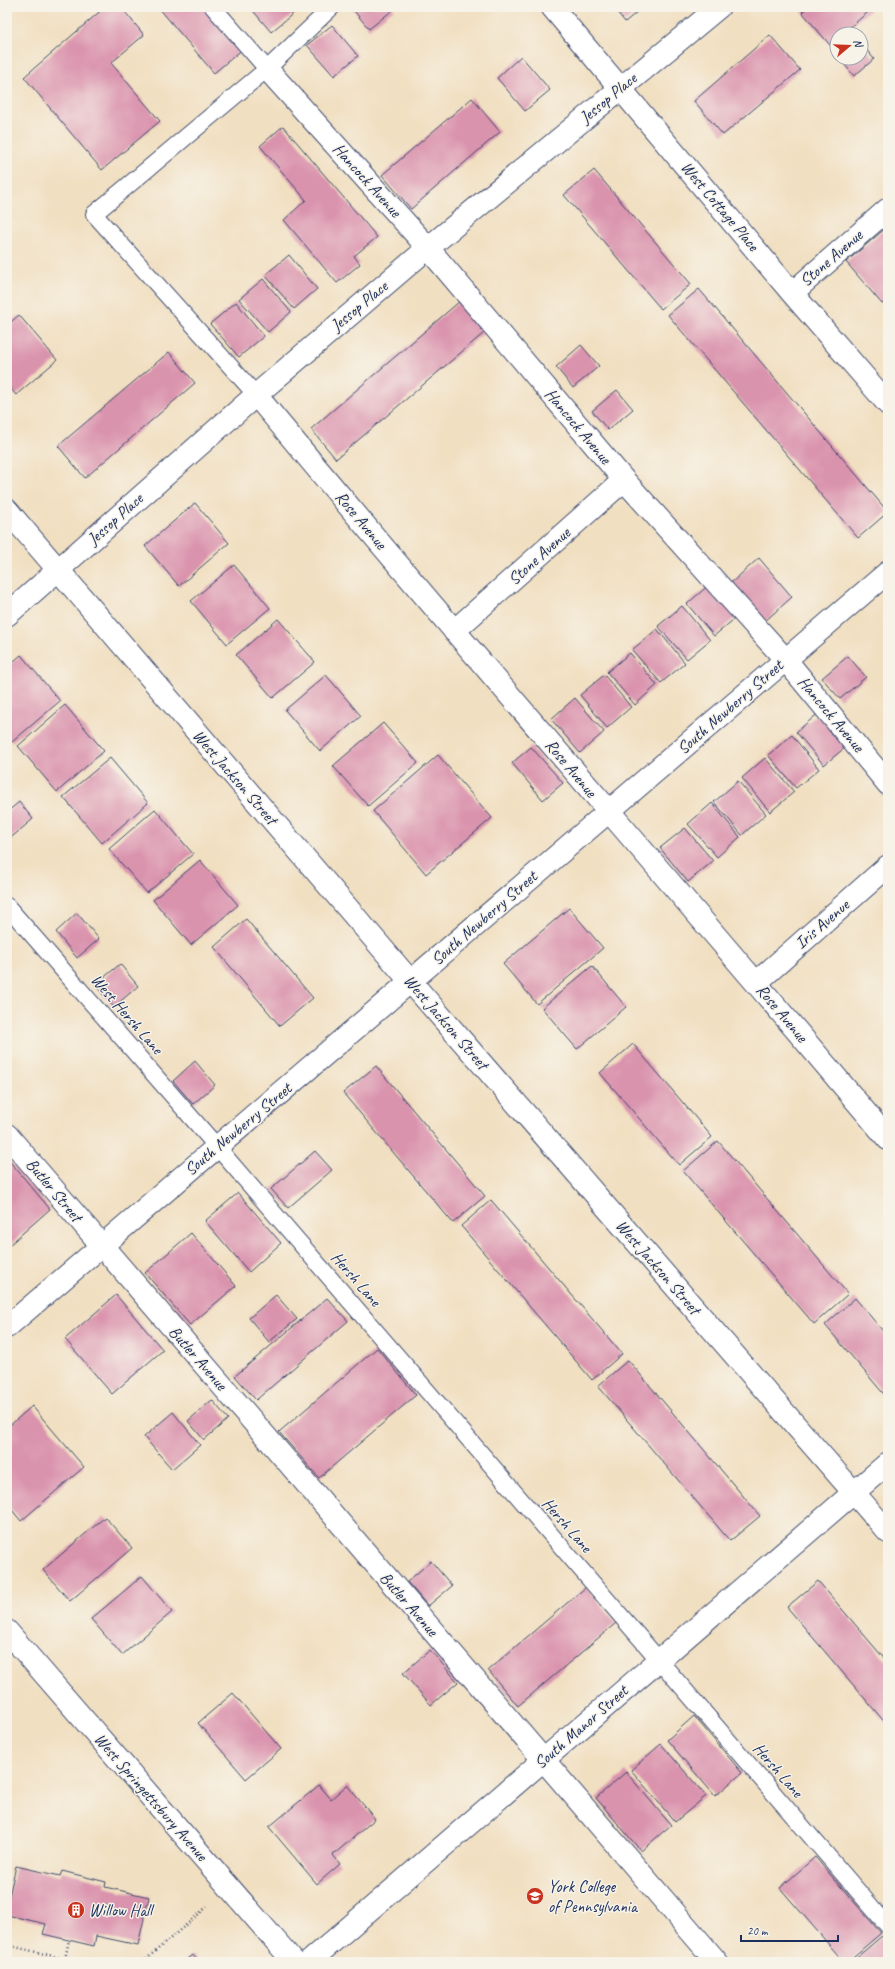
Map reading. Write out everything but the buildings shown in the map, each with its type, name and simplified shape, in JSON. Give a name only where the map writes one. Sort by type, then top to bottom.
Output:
[{"type":"street","name":"West Cottage Place","points":[[552,7],[888,404]]},
{"type":"street","name":"Jessop Place","points":[[7,615],[256,394],[428,248],[719,7]]},
{"type":"street","name":"Hancock Avenue","points":[[267,69],[428,248],[624,480],[785,659],[888,784]]},
{"type":"street","name":"Stone Avenue","points":[[792,292],[888,209]]},
{"type":"street","name":"Rose Avenue","points":[[256,394],[454,631],[607,811],[756,982],[888,1139]]},
{"type":"street","name":"Stone Avenue","points":[[454,631],[624,480]]},
{"type":"street","name":"West Jackson Street","points":[[7,510],[411,982],[888,1532]]},
{"type":"street","name":"South Newberry Street","points":[[7,1327],[100,1246],[218,1148],[607,811],[888,572]]},
{"type":"street","name":"Iris Avenue","points":[[756,982],[888,866]]},
{"type":"street","name":"Butler Street","points":[[7,1135],[100,1246]]},
{"type":"street","name":"Butler Avenue","points":[[100,1246],[717,1962]]},
{"type":"street","name":"South Manor Street","points":[[309,1962],[888,1463]]},
{"type":"street","name":"West Springettsbury Avenue","points":[[7,1631],[294,1962]]},
{"type":"lane","points":[[213,7],[267,69]]},
{"type":"lane","points":[[256,394],[94,214],[267,69],[332,7]]},
{"type":"lane","name":"West Hersh Lane","points":[[7,906],[218,1148]]},
{"type":"lane","name":"Hersh Lane","points":[[218,1148],[888,1926]]},
{"type":"path","points":[[143,1962],[209,1905]]},
{"type":"path","points":[[65,1959],[69,1940]]},
{"type":"path","points":[[7,1945],[78,1962]]},
{"type":"place","name":"York College of Pennsylvania","points":[[535,1896]]},
{"type":"place","name":"Willow Hall","points":[[76,1910]]}]
